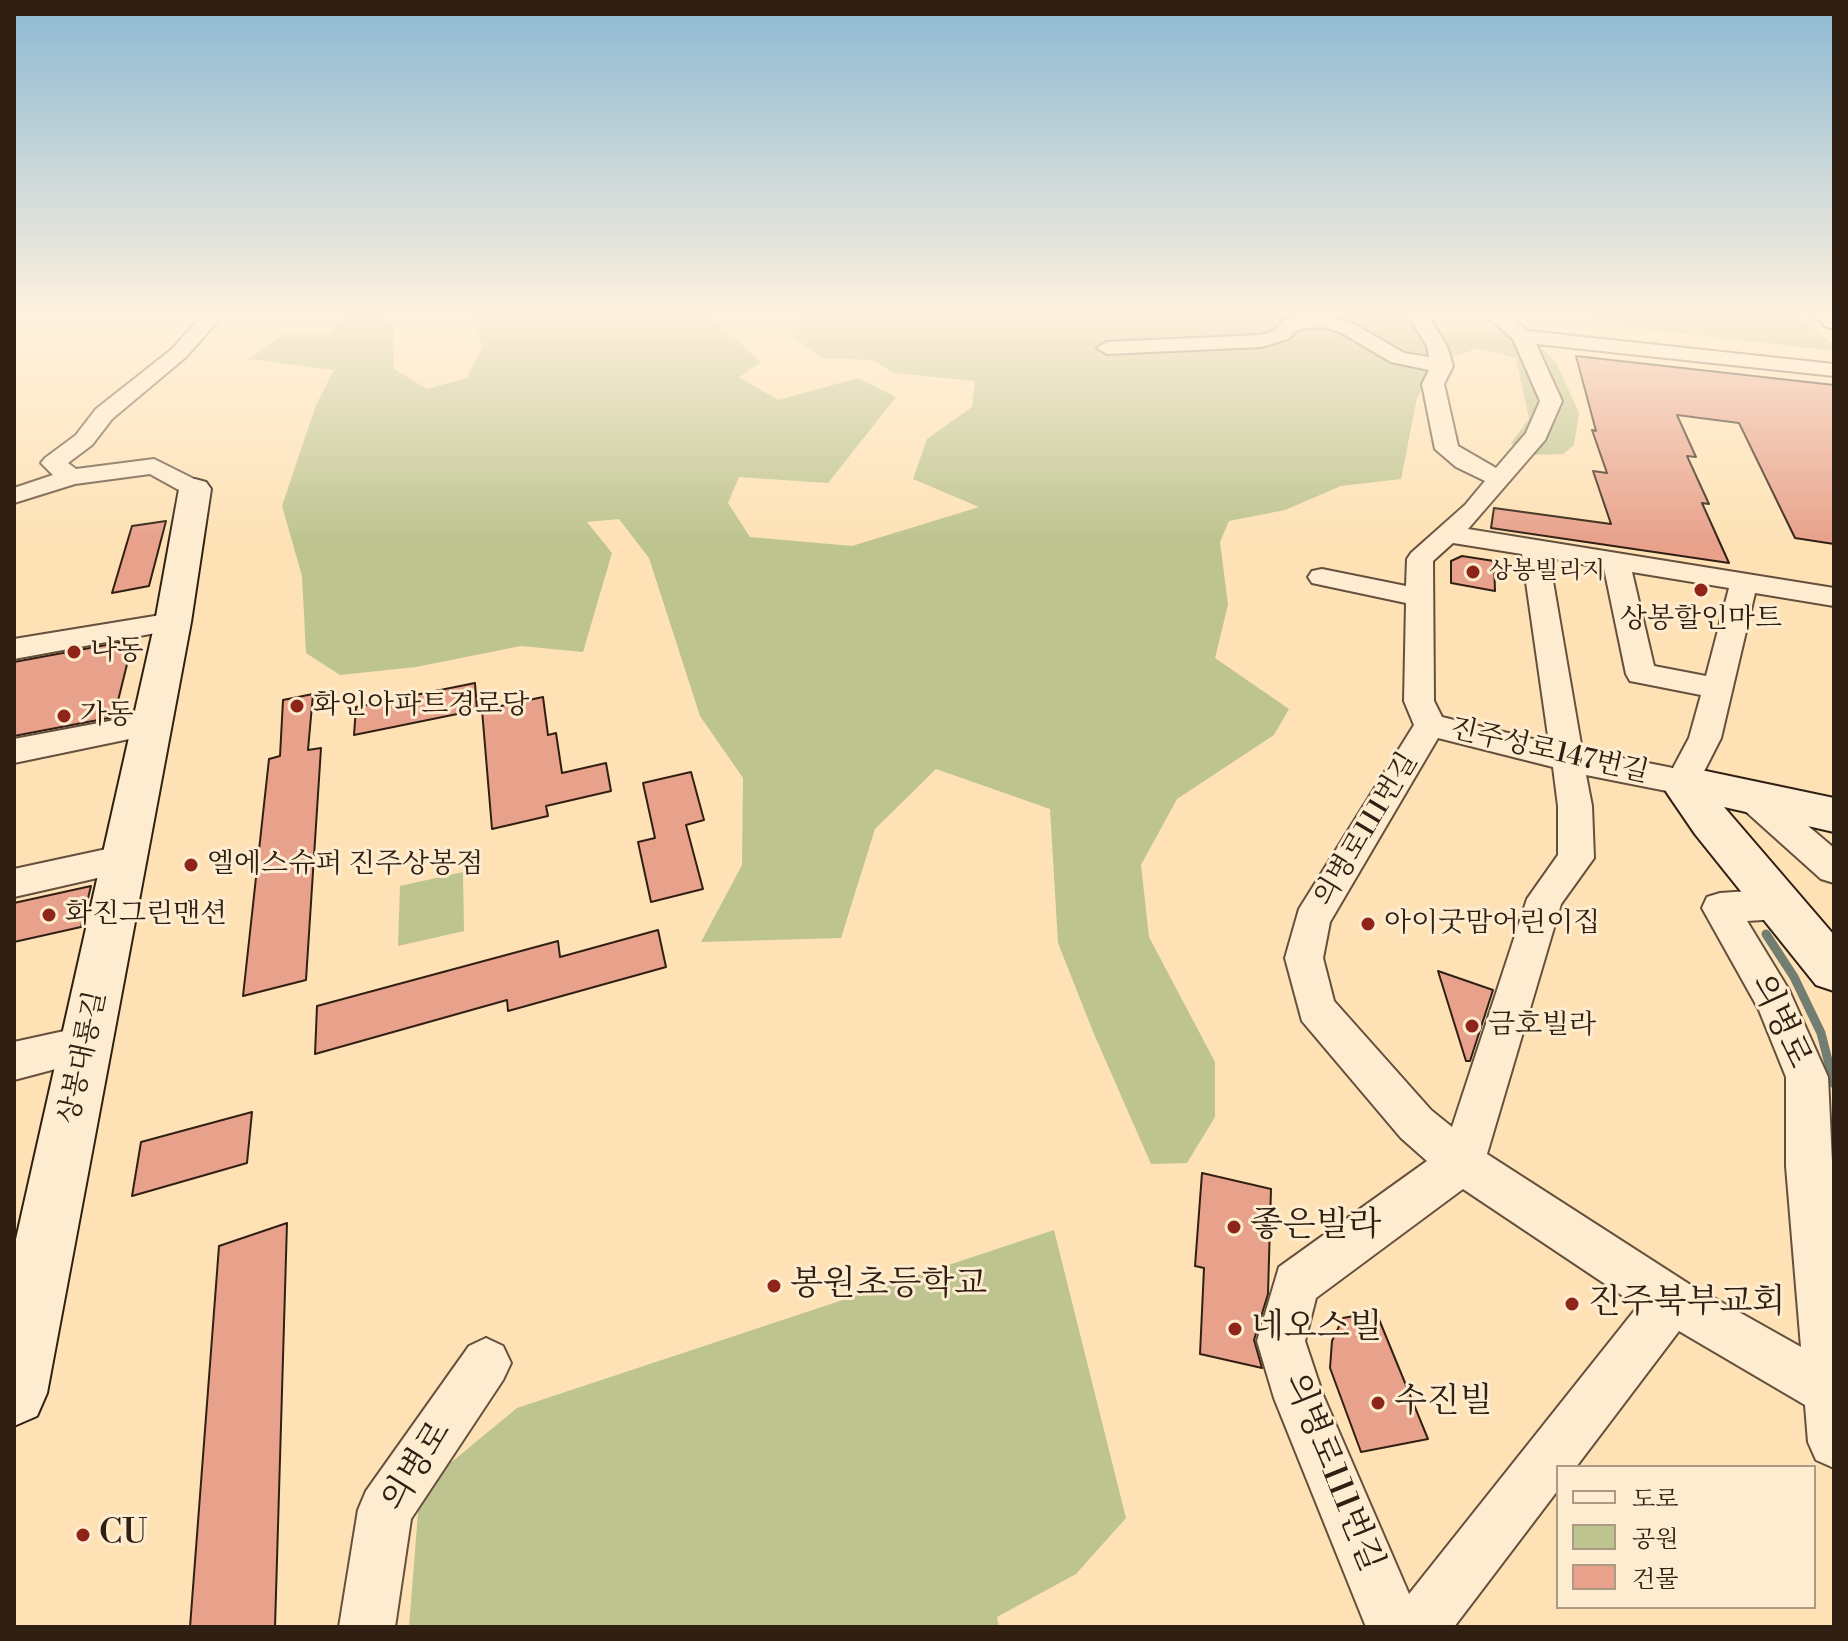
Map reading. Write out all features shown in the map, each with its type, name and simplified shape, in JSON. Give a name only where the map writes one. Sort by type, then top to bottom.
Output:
[{"type":"street","points":[[71,477],[53,463],[84,440],[104,414],[135,389]]},
{"type":"street","points":[[1434,389],[1447,449],[1464,462],[1500,479]]},
{"type":"street","name":"진주성로147번길","points":[[1545,389],[1551,401],[1537,435],[1500,479],[1420,559],[1419,701],[1430,725],[1567,759],[1682,782]]},
{"type":"street","name":"상봉대룡길","points":[[14,496],[71,477],[154,466],[195,489],[173,622],[14,1393]]},
{"type":"street","points":[[1448,534],[1834,597]]},
{"type":"street","points":[[1462,1163],[1545,899],[1576,858],[1575,806],[1534,548]]},
{"type":"street","points":[[1616,562],[1641,674],[1718,688]]},
{"type":"street","points":[[1322,577],[1420,597]]},
{"type":"street","points":[[1682,782],[1705,738],[1744,583]]},
{"type":"street","points":[[14,649],[173,622]]},
{"type":"street","points":[[14,751],[152,724]]},
{"type":"street","name":"의병로111번길","points":[[1430,725],[1312,920],[1304,958],[1316,1009],[1416,1124],[1462,1163],[1672,1301],[1832,1393]]},
{"type":"street","points":[[1682,782],[1834,815]]},
{"type":"street","points":[[1682,782],[1834,970]]},
{"type":"street","points":[[1755,800],[1834,869]]},
{"type":"street","points":[[14,883],[125,859]]},
{"type":"street","name":"의병로","points":[[1778,904],[1720,908],[1775,1002],[1807,1077],[1808,1166],[1832,1393],[1834,1442]]},
{"type":"street","points":[[14,1061],[87,1044]]},
{"type":"street","name":"의병로111번길","points":[[1394,1627],[1299,1398],[1281,1341],[1296,1284],[1462,1163]]},
{"type":"street","points":[[1419,1627],[1672,1301]]},
{"type":"street","name":"의병로","points":[[367,1627],[385,1510],[486,1363]]},
{"type":"green space","points":[[324,389],[759,389],[778,400],[820,389],[879,389],[896,397],[828,483],[739,477],[728,503],[750,537],[852,546],[979,507],[913,479],[927,439],[972,407],[974,389],[1422,389],[1417,398],[1401,479],[1341,486],[1285,510],[1229,521],[1220,542],[1228,605],[1215,658],[1289,709],[1274,735],[1177,799],[1141,865],[1149,937],[1215,1062],[1215,1117],[1187,1163],[1151,1164],[1058,943],[1050,809],[936,769],[875,829],[841,938],[701,942],[742,865],[743,778],[700,716],[649,558],[619,519],[587,522],[612,553],[583,652],[521,646],[416,667],[340,675],[306,653],[302,576],[282,506]]},
{"type":"green space","points":[[1523,389],[1568,389],[1579,413],[1574,445],[1563,454],[1526,455],[1511,443],[1529,419]]},
{"type":"green space","points":[[463,872],[464,931],[398,946],[400,886]]},
{"type":"green space","points":[[1054,1230],[1126,1518],[1076,1574],[997,1617],[999,1627],[409,1627],[420,1488],[517,1408]]},
{"type":"building","points":[[1585,389],[1834,389],[1834,544],[1795,538],[1739,423],[1677,415],[1696,457],[1687,456],[1709,504],[1702,503],[1729,563],[1491,528],[1494,508],[1611,524],[1593,471],[1607,473],[1592,430],[1596,431]]},
{"type":"building","points":[[166,521],[149,586],[112,593],[132,526]]},
{"type":"building","name":"상봉빌리지","points":[[1462,556],[1494,561],[1495,591],[1451,583],[1451,561]]},
{"type":"building","points":[[133,640],[114,717],[14,736],[14,662]]},
{"type":"building","points":[[475,683],[477,710],[354,735],[356,707]]},
{"type":"building","points":[[313,694],[308,750],[321,748],[306,980],[243,996],[269,759],[280,756],[283,700]]},
{"type":"building","points":[[543,697],[548,735],[556,733],[562,773],[606,763],[611,791],[546,806],[548,816],[492,829],[482,710]]},
{"type":"building","points":[[691,772],[704,820],[686,825],[703,889],[651,902],[638,842],[655,838],[643,783]]},
{"type":"building","name":"화진그린맨션","points":[[91,886],[81,927],[14,942],[14,903]]},
{"type":"building","points":[[658,930],[666,967],[508,1011],[507,1000],[315,1054],[317,1006],[558,941],[560,957]]},
{"type":"building","name":"금호빌라","points":[[1438,971],[1493,990],[1470,1061],[1466,1061]]},
{"type":"building","points":[[252,1112],[247,1163],[132,1196],[141,1142]]},
{"type":"building","points":[[1202,1173],[1271,1189],[1268,1294],[1254,1340],[1262,1368],[1200,1354],[1204,1268],[1195,1266]]},
{"type":"building","points":[[287,1223],[275,1627],[190,1627],[219,1246]]},
{"type":"building","name":"수진빌","points":[[1376,1312],[1428,1439],[1361,1452],[1330,1368],[1332,1341],[1343,1318]]},
{"type":"waterway","points":[[1766,934],[1794,977],[1821,1033],[1834,1084]]},
{"type":"place","name":"상봉빌리지","points":[[1473,572]]},
{"type":"place","name":"상봉할인마트","points":[[1701,590]]},
{"type":"place","name":"나동","points":[[74,652]]},
{"type":"place","name":"화인아파트경로당","points":[[297,706]]},
{"type":"place","name":"가동","points":[[64,716]]},
{"type":"place","name":"엘에스슈퍼 진주상봉점","points":[[191,865]]},
{"type":"place","name":"화진그린맨션","points":[[49,915]]},
{"type":"place","name":"아이굿맘어린이집","points":[[1368,924]]},
{"type":"place","name":"금호빌라","points":[[1472,1026]]},
{"type":"place","name":"좋은빌라","points":[[1234,1227]]},
{"type":"place","name":"봉원초등학교","points":[[774,1286]]},
{"type":"place","name":"진주북부교회","points":[[1572,1304]]},
{"type":"place","name":"네오스빌","points":[[1235,1329]]},
{"type":"place","name":"수진빌","points":[[1378,1403]]},
{"type":"place","name":"CU","points":[[83,1535]]}]
